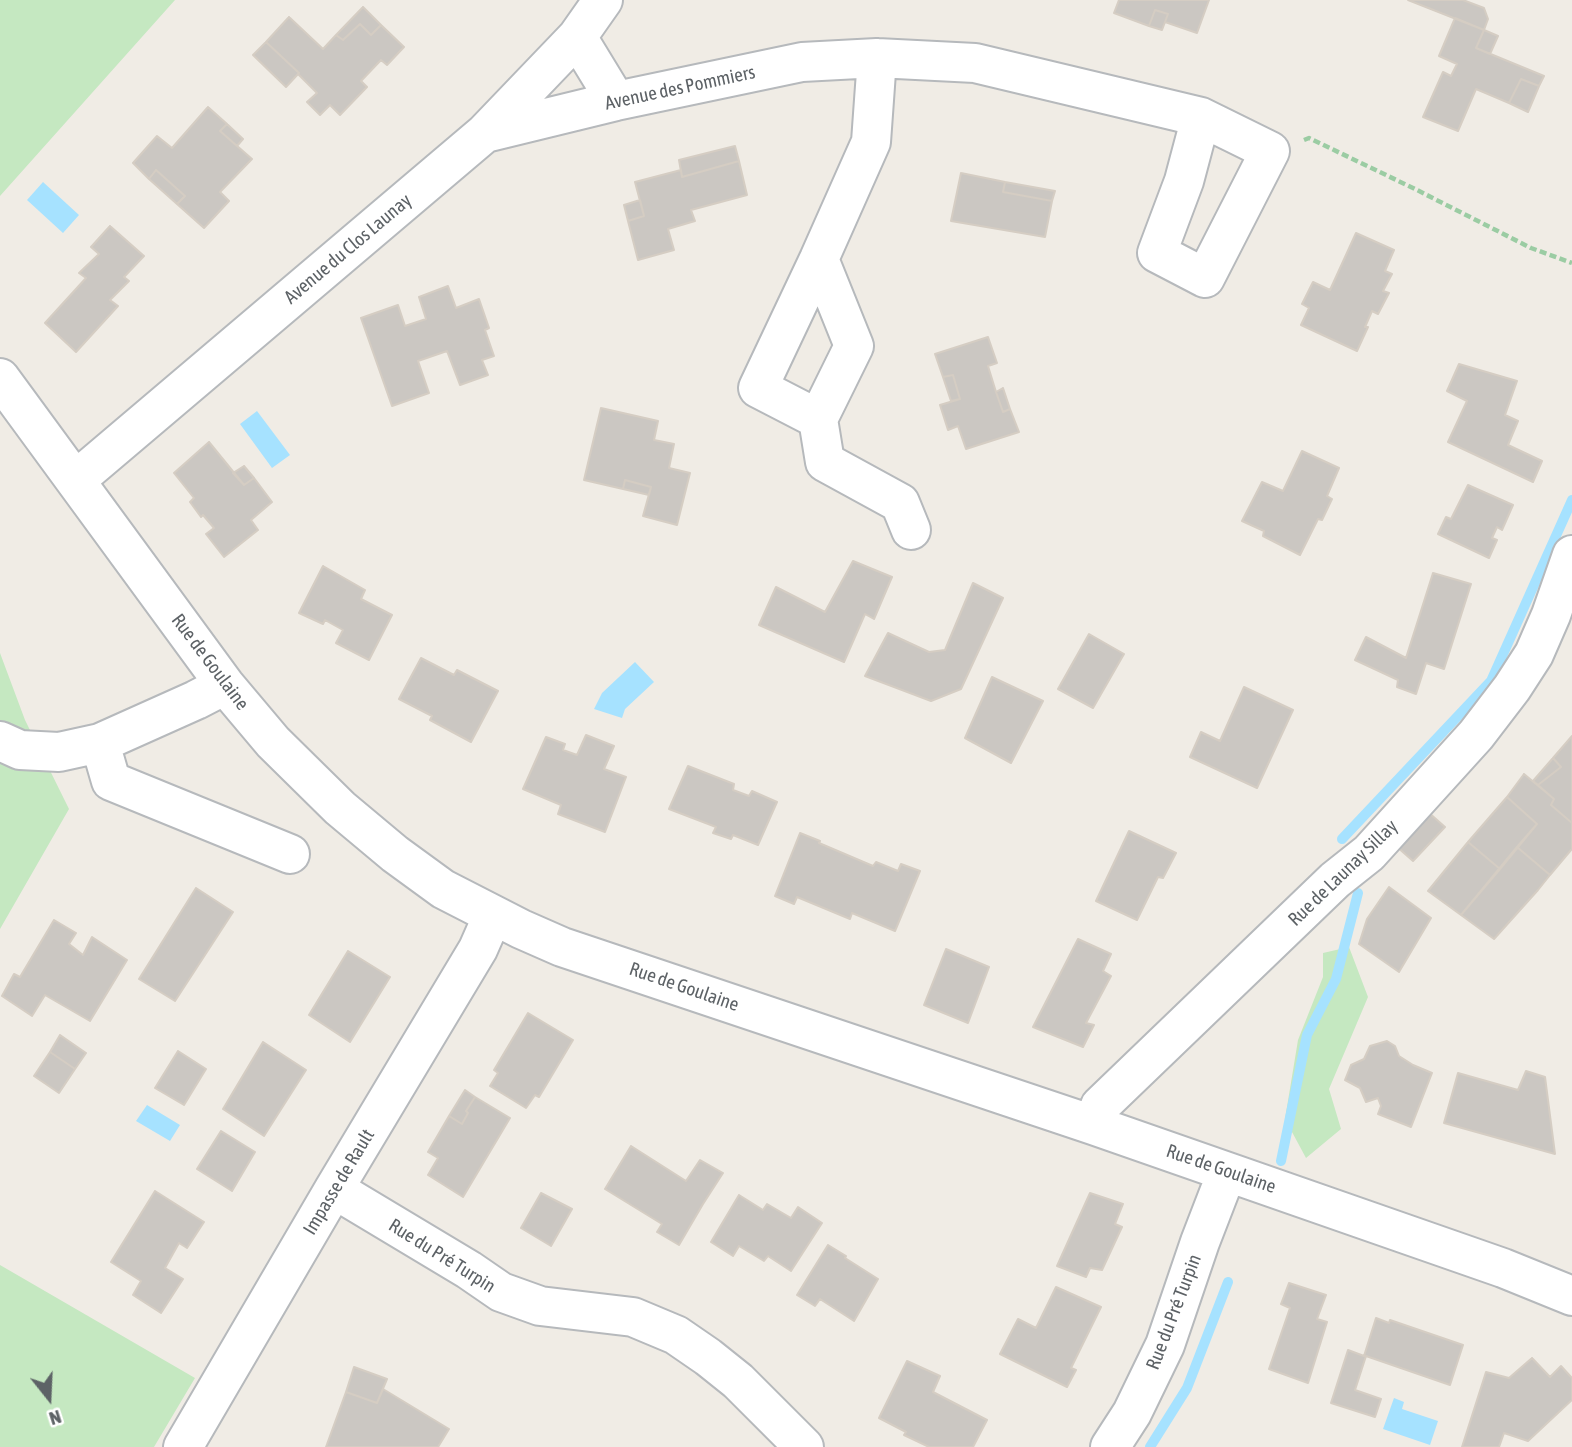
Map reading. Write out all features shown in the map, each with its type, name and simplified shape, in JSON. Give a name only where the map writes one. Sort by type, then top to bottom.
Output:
[{"type":"street","name":"Avenue du Clos Launay","points":[[74,479],[485,133],[577,37],[603,0]]},
{"type":"street","points":[[577,37],[615,101]]},
{"type":"street","points":[[818,419],[758,388],[871,142],[877,58]]},
{"type":"street","name":"Avenue des Pommiers","points":[[485,133],[615,101],[802,62],[877,58],[975,63],[1201,117],[1269,151]]},
{"type":"street","points":[[1201,117],[1184,181],[1157,253],[1205,278],[1269,151]]},
{"type":"street","points":[[819,259],[854,346],[818,419],[825,462],[900,503],[911,530]]},
{"type":"street","name":"Rue de Goulaine","points":[[0,378],[225,685],[273,742],[340,808],[443,889],[562,947],[1093,1125],[1503,1268],[1572,1296]]},
{"type":"street","name":"Rue de Launay Sillay","points":[[1093,1125],[1100,1106],[1335,880],[1369,853],[1476,735],[1534,654],[1572,555]]},
{"type":"street","points":[[0,741],[20,750],[59,752],[100,743],[225,685]]},
{"type":"street","points":[[100,743],[111,781],[290,854]]},
{"type":"street","name":"Impasse de Rault","points":[[183,1447],[478,949],[493,915]]},
{"type":"street","name":"Rue du Pré Turpin","points":[[1110,1447],[1132,1413],[1165,1345],[1227,1172]]},
{"type":"street","name":"Rue du Pré Turpin","points":[[334,1189],[501,1292],[540,1306],[633,1317],[676,1335],[738,1381],[804,1447]]},
{"type":"path","points":[[1269,151],[1309,138],[1531,248],[1572,263]]},
{"type":"green space","points":[[0,0],[175,0],[0,196]]},
{"type":"green space","points":[[0,653],[25,720],[69,809],[0,929]]},
{"type":"green space","points":[[1349,947],[1368,997],[1329,1089],[1341,1129],[1306,1158],[1285,1119],[1298,1040],[1323,977],[1323,953]]},
{"type":"green space","points":[[0,1265],[195,1378],[154,1447],[0,1447]]},
{"type":"water","points":[[43,182],[79,215],[63,233],[27,200]]},
{"type":"water","points":[[257,411],[290,455],[272,468],[240,424]]},
{"type":"water","points":[[635,662],[654,682],[625,709],[622,718],[594,709],[602,693]]},
{"type":"water","points":[[147,1105],[180,1125],[170,1141],[136,1121]]},
{"type":"water","points":[[1394,1398],[1404,1402],[1402,1409],[1438,1421],[1430,1445],[1383,1429]]},
{"type":"building","points":[[1119,0],[1209,0],[1197,33],[1165,22],[1168,14],[1155,10],[1149,26],[1114,13]]},
{"type":"building","points":[[1408,0],[1463,0],[1484,8],[1488,19],[1484,30]]},
{"type":"building","points":[[363,7],[381,25],[371,35],[360,24],[343,40],[336,35]]},
{"type":"building","points":[[1155,10],[1168,14],[1162,30],[1149,26]]},
{"type":"building","points":[[289,17],[323,49],[336,35],[343,40],[360,24],[371,35],[381,25],[404,47],[387,65],[381,60],[361,81],[367,87],[340,115],[330,105],[320,115],[307,102],[317,93],[266,42]]},
{"type":"building","points":[[1455,18],[1484,30],[1476,48],[1544,76],[1539,86],[1521,79],[1509,103],[1476,89],[1458,131],[1423,117],[1443,72],[1451,76],[1457,64],[1439,56]]},
{"type":"building","points":[[1484,30],[1498,36],[1490,54],[1476,48]]},
{"type":"building","points":[[266,42],[299,73],[286,87],[253,55]]},
{"type":"building","points":[[1521,79],[1539,86],[1528,112],[1509,103]]},
{"type":"building","points":[[208,107],[227,124],[220,131],[252,159],[220,192],[229,201],[204,228],[177,204],[185,196],[156,170],[149,179],[133,163],[157,136],[172,148]]},
{"type":"building","points":[[227,124],[243,139],[237,146],[220,131]]},
{"type":"building","points":[[735,146],[739,161],[682,177],[679,160]]},
{"type":"building","points":[[739,161],[747,195],[691,210],[695,221],[668,229],[674,250],[638,260],[628,221],[644,216],[635,182],[681,170],[682,177]]},
{"type":"building","points":[[156,170],[185,196],[177,204],[149,179]]},
{"type":"building","points":[[961,173],[1005,182],[1003,192],[1052,201],[1045,237],[951,221]]},
{"type":"building","points":[[1005,182],[1055,191],[1052,201],[1003,192]]},
{"type":"building","points":[[640,200],[644,216],[628,221],[624,205]]},
{"type":"building","points":[[110,226],[144,256],[124,277],[129,281],[110,300],[118,306],[76,352],[45,323],[86,278],[79,273],[99,254],[91,247]]},
{"type":"building","points":[[1356,233],[1394,250],[1385,271],[1392,274],[1383,291],[1389,293],[1378,314],[1372,311],[1357,351],[1301,325],[1309,308],[1302,304],[1313,282],[1330,290]]},
{"type":"building","points":[[448,286],[456,308],[479,299],[489,328],[485,330],[494,356],[482,360],[488,375],[460,385],[447,351],[418,361],[429,393],[392,406],[361,318],[398,305],[405,326],[426,319],[419,297]]},
{"type":"building","points":[[988,337],[997,363],[988,366],[996,392],[1003,412],[1010,409],[1019,432],[966,449],[958,426],[948,430],[940,405],[960,399],[953,375],[943,377],[935,354]]},
{"type":"building","points":[[1459,364],[1517,381],[1505,415],[1518,421],[1508,445],[1542,461],[1533,482],[1448,442],[1467,401],[1447,391]]},
{"type":"building","points":[[953,375],[960,399],[951,401],[943,377]]},
{"type":"building","points":[[1003,388],[1010,409],[1003,412],[996,392]]},
{"type":"building","points":[[601,408],[658,421],[654,440],[674,444],[669,468],[690,473],[677,525],[643,516],[651,487],[625,480],[623,489],[584,480]]},
{"type":"building","points":[[209,442],[244,485],[254,478],[272,502],[251,520],[258,530],[224,557],[206,534],[214,528],[190,502],[194,498],[174,473]]},
{"type":"building","points":[[1302,451],[1339,468],[1327,496],[1332,499],[1322,520],[1318,519],[1300,555],[1263,536],[1264,531],[1242,521],[1262,482],[1283,491]]},
{"type":"building","points":[[244,466],[254,478],[244,485],[233,473]]},
{"type":"building","points":[[625,480],[651,487],[649,495],[623,489]]},
{"type":"building","points":[[1468,485],[1513,505],[1502,530],[1497,527],[1492,538],[1497,540],[1489,558],[1438,534],[1446,517],[1451,519]]},
{"type":"building","points":[[853,561],[892,577],[874,619],[865,614],[844,662],[759,625],[776,587],[825,612]]},
{"type":"building","points":[[323,566],[365,590],[361,599],[392,615],[369,660],[336,643],[343,630],[325,620],[323,624],[299,613]]},
{"type":"building","points":[[1433,573],[1471,584],[1444,669],[1426,663],[1416,694],[1397,687],[1398,680],[1355,660],[1366,637],[1406,658]]},
{"type":"building","points":[[973,583],[1003,598],[961,689],[931,701],[865,676],[888,633],[929,652],[945,650]]},
{"type":"building","points":[[1089,634],[1124,654],[1093,708],[1058,689]]},
{"type":"building","points":[[421,658],[454,675],[457,670],[498,691],[471,742],[430,720],[432,716],[399,699]]},
{"type":"building","points":[[992,677],[1043,701],[1011,763],[965,738]]},
{"type":"building","points":[[1244,687],[1293,710],[1257,788],[1190,757],[1201,732],[1220,741]]},
{"type":"building","points":[[586,735],[614,746],[604,769],[626,777],[605,832],[558,814],[561,805],[523,789],[546,737],[565,744],[563,750],[577,755]]},
{"type":"building","points":[[1572,736],[1572,823],[1551,805],[1554,799],[1538,785],[1561,767],[1553,758]]},
{"type":"building","points":[[1553,758],[1561,767],[1538,785],[1533,781]]},
{"type":"building","points":[[688,766],[734,784],[733,790],[749,796],[752,791],[777,802],[758,845],[733,835],[731,839],[713,833],[716,827],[669,809]]},
{"type":"building","points":[[1524,774],[1554,799],[1551,805],[1572,823],[1572,849],[1550,875],[1517,847],[1537,824],[1507,797]]},
{"type":"building","points":[[1507,797],[1537,824],[1500,869],[1468,842]]},
{"type":"building","points":[[1428,812],[1445,827],[1413,861],[1396,846]]},
{"type":"building","points":[[1129,831],[1176,853],[1163,878],[1158,877],[1137,920],[1096,901]]},
{"type":"building","points":[[800,833],[873,866],[876,862],[898,871],[901,864],[920,871],[895,931],[852,913],[850,919],[797,897],[794,904],[775,896]]},
{"type":"building","points":[[1468,842],[1500,869],[1461,915],[1428,891]]},
{"type":"building","points":[[1517,847],[1550,875],[1494,939],[1461,915]]},
{"type":"building","points":[[1389,887],[1431,918],[1399,972],[1359,944],[1367,919]]},
{"type":"building","points":[[196,888],[233,912],[175,1001],[139,979]]},
{"type":"building","points":[[54,920],[76,933],[69,944],[83,955],[92,937],[127,960],[90,1021],[45,995],[32,1016],[2,996],[14,974],[20,977]]},
{"type":"building","points":[[1078,939],[1111,954],[1103,971],[1111,976],[1086,1023],[1094,1025],[1083,1047],[1033,1027]]},
{"type":"building","points":[[946,949],[989,967],[968,1023],[924,1005]]},
{"type":"building","points":[[348,951],[390,977],[350,1042],[309,1015]]},
{"type":"building","points":[[528,1013],[573,1040],[539,1097],[535,1095],[526,1108],[490,1086],[498,1073],[494,1070]]},
{"type":"building","points":[[60,1035],[86,1053],[75,1069],[50,1052]]},
{"type":"building","points":[[1387,1041],[1395,1046],[1399,1056],[1432,1073],[1411,1127],[1378,1114],[1381,1106],[1378,1098],[1366,1102],[1360,1088],[1345,1080],[1351,1065],[1364,1059],[1370,1046]]},
{"type":"building","points":[[263,1042],[306,1070],[264,1136],[223,1109]]},
{"type":"building","points":[[178,1051],[206,1069],[184,1105],[155,1088]]},
{"type":"building","points":[[50,1052],[75,1069],[59,1093],[34,1076]]},
{"type":"building","points":[[1526,1071],[1545,1077],[1555,1154],[1444,1123],[1458,1073],[1518,1090]]},
{"type":"building","points":[[465,1090],[475,1097],[462,1124],[449,1116]]},
{"type":"building","points":[[475,1097],[510,1118],[463,1197],[428,1175],[438,1158],[428,1152],[449,1116],[462,1124]]},
{"type":"building","points":[[221,1131],[255,1152],[232,1191],[197,1169]]},
{"type":"building","points":[[631,1146],[686,1181],[700,1160],[723,1173],[679,1245],[657,1232],[662,1224],[605,1189]]},
{"type":"building","points":[[155,1191],[204,1222],[187,1248],[179,1243],[165,1268],[183,1279],[161,1313],[133,1295],[141,1281],[111,1262]]},
{"type":"building","points":[[541,1193],[572,1209],[551,1246],[521,1228]]},
{"type":"building","points":[[1090,1193],[1123,1204],[1115,1224],[1122,1227],[1102,1270],[1090,1268],[1086,1277],[1057,1266]]},
{"type":"building","points":[[739,1195],[763,1210],[767,1204],[791,1218],[798,1207],[822,1223],[791,1271],[768,1256],[764,1261],[739,1246],[733,1256],[711,1242]]},
{"type":"building","points":[[828,1245],[878,1279],[854,1321],[820,1299],[815,1306],[797,1295]]},
{"type":"building","points":[[1289,1283],[1326,1295],[1317,1319],[1327,1322],[1308,1383],[1269,1369],[1290,1308],[1281,1304]]},
{"type":"building","points":[[1056,1287],[1101,1307],[1071,1368],[1076,1370],[1067,1387],[1000,1354],[1018,1319],[1036,1328]]},
{"type":"building","points":[[1376,1318],[1389,1323],[1390,1320],[1463,1345],[1450,1385],[1366,1356],[1355,1390],[1381,1399],[1375,1417],[1331,1403],[1348,1350],[1364,1356]]},
{"type":"building","points":[[1532,1358],[1550,1377],[1561,1366],[1572,1378],[1572,1400],[1528,1441],[1504,1433],[1499,1447],[1462,1447],[1486,1372],[1509,1378]]},
{"type":"building","points":[[907,1361],[940,1376],[933,1392],[987,1420],[973,1447],[929,1447],[904,1435],[906,1432],[879,1418]]},
{"type":"building","points":[[354,1367],[387,1379],[377,1403],[346,1392]]},
{"type":"building","points":[[383,1389],[449,1429],[438,1447],[326,1447],[346,1392],[377,1403]]},
{"type":"waterway","points":[[1342,839],[1491,681],[1572,500]]},
{"type":"waterway","points":[[1281,1161],[1307,1035],[1336,979],[1358,893]]},
{"type":"waterway","points":[[1150,1447],[1187,1388],[1228,1282]]}]
